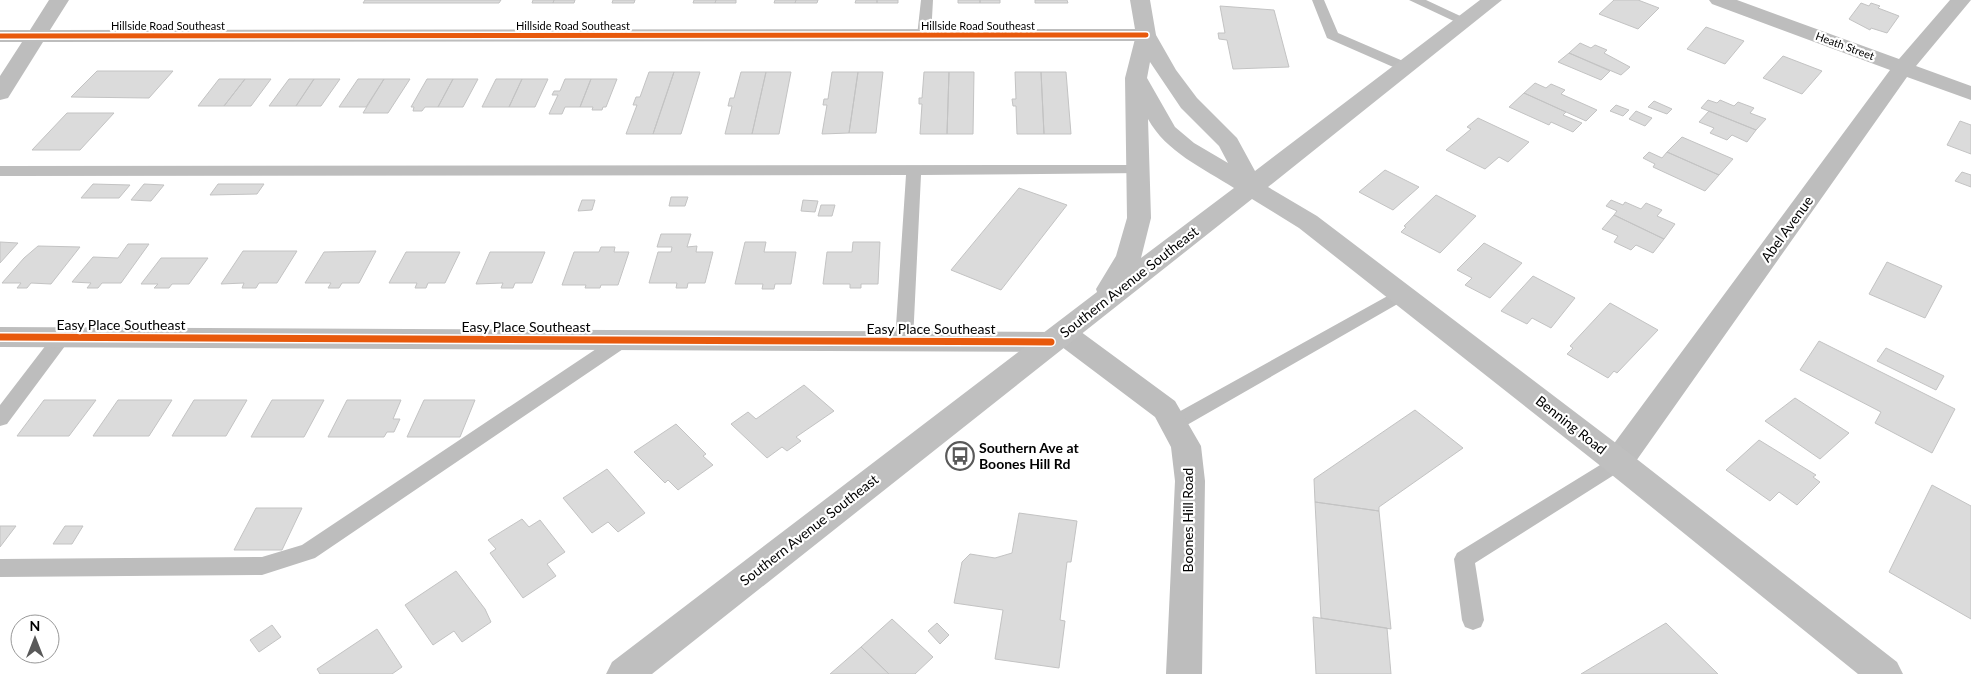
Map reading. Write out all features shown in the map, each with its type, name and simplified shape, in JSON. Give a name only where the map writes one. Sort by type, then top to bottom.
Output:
[{"type":"main road","points":[[1140,0],[1146,35],[1166,71],[1189,104],[1229,143],[1251,185]]},
{"type":"main road","name":"Southern Avenue Southeast","points":[[624,674],[1101,304],[1251,185],[1492,0]]},
{"type":"main road","points":[[1101,304],[1129,257],[1139,218],[1136,78],[1146,35]]},
{"type":"main road","name":"Benning Road","points":[[1136,78],[1166,131],[1204,161],[1251,185],[1308,222],[1618,462],[1885,674]]},
{"type":"street","points":[[0,92],[59,0]]},
{"type":"street","name":"Heath Street","points":[[1719,0],[1971,93]]},
{"type":"street","name":"Abel Avenue","points":[[1618,462],[1903,68],[1961,0]]},
{"type":"street","name":"Hillside Road Southeast","points":[[0,36],[1146,35]]},
{"type":"street","name":"Easy Place Southeast","points":[[0,337],[904,341],[1057,338]]},
{"type":"street","name":"Boones Hill Road","points":[[1057,338],[1165,409],[1186,446],[1190,481],[1184,674]]},
{"type":"lane","points":[[924,36],[927,0]]},
{"type":"lane","points":[[1318,0],[1332,35],[1405,67]]},
{"type":"lane","points":[[1415,0],[1465,21]]},
{"type":"lane","points":[[904,341],[914,170]]},
{"type":"lane","points":[[0,171],[1139,170]]},
{"type":"lane","points":[[1174,424],[1402,294]]},
{"type":"lane","points":[[0,419],[62,337]]},
{"type":"lane","points":[[0,568],[262,566],[308,552],[623,340]]},
{"type":"lane","points":[[1473,620],[1464,560],[1618,462]]},
{"type":"building","points":[[365,0],[501,0],[499,3],[363,3]]},
{"type":"building","points":[[533,0],[554,0],[553,3],[532,3]]},
{"type":"building","points":[[554,0],[575,0],[574,3],[553,3]]},
{"type":"building","points":[[613,0],[635,0],[634,3],[612,3]]},
{"type":"building","points":[[694,0],[716,0],[715,3],[693,3]]},
{"type":"building","points":[[716,0],[736,0],[736,3],[715,3]]},
{"type":"building","points":[[775,0],[796,0],[795,3],[774,3]]},
{"type":"building","points":[[796,0],[818,0],[817,3],[795,3]]},
{"type":"building","points":[[856,0],[877,0],[877,3],[855,3]]},
{"type":"building","points":[[877,0],[898,0],[898,3],[877,3]]},
{"type":"building","points":[[958,0],[980,0],[980,3],[958,3]]},
{"type":"building","points":[[980,0],[1000,0],[1000,3],[980,3]]},
{"type":"building","points":[[1035,0],[1067,0],[1068,3],[1035,3]]},
{"type":"building","points":[[1614,0],[1638,0],[1659,8],[1638,29],[1599,14]]},
{"type":"building","points":[[1861,3],[1869,6],[1871,3],[1880,6],[1878,8],[1899,16],[1887,33],[1871,28],[1870,30],[1849,19]]},
{"type":"building","points":[[1220,6],[1274,10],[1289,67],[1233,69],[1227,40],[1219,39],[1218,33],[1225,33]]},
{"type":"building","points":[[1706,27],[1744,41],[1725,64],[1687,49]]},
{"type":"building","points":[[1580,43],[1591,48],[1595,45],[1607,50],[1604,53],[1630,67],[1621,75],[1569,53]]},
{"type":"building","points":[[1569,53],[1610,71],[1601,80],[1558,62]]},
{"type":"building","points":[[1783,56],[1822,71],[1802,94],[1763,78]]},
{"type":"building","points":[[97,71],[173,71],[149,98],[71,97]]},
{"type":"building","points":[[649,72],[674,72],[653,134],[626,134],[637,105],[633,105],[636,97],[640,97]]},
{"type":"building","points":[[674,72],[700,72],[681,134],[653,134]]},
{"type":"building","points":[[741,72],[766,72],[752,134],[725,134],[732,106],[728,106],[730,98],[734,98]]},
{"type":"building","points":[[766,72],[791,72],[779,134],[752,134]]},
{"type":"building","points":[[832,72],[858,72],[849,133],[822,134],[827,105],[823,105],[824,99],[828,99]]},
{"type":"building","points":[[858,72],[883,72],[876,133],[849,133]]},
{"type":"building","points":[[924,72],[949,72],[947,134],[920,134],[922,104],[919,104],[919,98],[922,98]]},
{"type":"building","points":[[949,72],[974,72],[973,134],[947,134]]},
{"type":"building","points":[[1015,72],[1041,72],[1044,134],[1017,134],[1016,106],[1013,106],[1012,99],[1016,99]]},
{"type":"building","points":[[1041,72],[1066,72],[1071,134],[1044,134]]},
{"type":"building","points":[[219,79],[245,79],[224,106],[198,106]]},
{"type":"building","points":[[245,79],[271,79],[251,106],[224,106]]},
{"type":"building","points":[[289,79],[314,79],[296,106],[269,106]]},
{"type":"building","points":[[314,79],[340,79],[321,106],[296,106]]},
{"type":"building","points":[[358,79],[384,79],[366,107],[339,107]]},
{"type":"building","points":[[384,79],[410,79],[388,113],[363,113]]},
{"type":"building","points":[[427,79],[453,79],[438,107],[425,107],[422,111],[413,111],[414,107],[411,107]]},
{"type":"building","points":[[453,79],[478,79],[463,107],[438,107]]},
{"type":"building","points":[[496,79],[522,79],[509,107],[482,107]]},
{"type":"building","points":[[522,79],[548,79],[535,107],[509,107]]},
{"type":"building","points":[[565,79],[591,79],[580,107],[565,107],[562,114],[549,114],[558,95],[552,95],[554,91],[560,91]]},
{"type":"building","points":[[591,79],[617,79],[606,107],[603,107],[602,110],[592,110],[593,107],[580,107]]},
{"type":"building","points":[[1535,83],[1546,88],[1551,84],[1565,90],[1561,94],[1597,110],[1586,121],[1524,93]]},
{"type":"building","points":[[1524,93],[1566,112],[1563,115],[1582,123],[1573,132],[1551,122],[1549,125],[1509,107]]},
{"type":"building","points":[[1708,100],[1717,103],[1720,100],[1734,106],[1738,102],[1754,108],[1750,113],[1766,119],[1756,130],[1701,108]]},
{"type":"building","points":[[1654,101],[1672,109],[1667,114],[1648,107]]},
{"type":"building","points":[[1616,105],[1629,110],[1623,116],[1610,111]]},
{"type":"building","points":[[1636,111],[1652,118],[1645,126],[1629,119]]},
{"type":"building","points":[[1709,111],[1756,130],[1747,142],[1732,135],[1727,140],[1710,133],[1714,128],[1699,122]]},
{"type":"building","points":[[67,113],[114,113],[80,150],[32,150]]},
{"type":"building","points":[[1478,118],[1529,142],[1508,162],[1499,157],[1485,169],[1446,150],[1471,129],[1467,127]]},
{"type":"building","points":[[1960,121],[1971,125],[1971,154],[1947,145]]},
{"type":"building","points":[[1682,137],[1733,159],[1719,175],[1667,152]]},
{"type":"building","points":[[1649,152],[1662,158],[1667,152],[1719,175],[1705,191],[1653,167],[1655,164],[1643,158]]},
{"type":"building","points":[[1385,170],[1419,187],[1393,210],[1359,192]]},
{"type":"building","points":[[1962,172],[1971,175],[1971,187],[1955,181]]},
{"type":"building","points":[[93,184],[130,185],[119,198],[81,198]]},
{"type":"building","points":[[144,184],[164,185],[151,201],[131,200]]},
{"type":"building","points":[[218,184],[264,184],[257,194],[210,195]]},
{"type":"building","points":[[1019,188],[1067,205],[1001,290],[951,270]]},
{"type":"building","points":[[1436,195],[1476,216],[1440,253],[1401,232],[1406,227],[1404,226]]},
{"type":"building","points":[[671,197],[688,197],[685,206],[669,206]]},
{"type":"building","points":[[582,200],[595,200],[592,210],[578,211]]},
{"type":"building","points":[[803,200],[818,201],[815,212],[801,211]]},
{"type":"building","points":[[1611,200],[1623,205],[1625,202],[1641,209],[1646,203],[1662,210],[1657,216],[1675,224],[1664,239],[1614,215],[1617,211],[1606,206]]},
{"type":"building","points":[[821,205],[835,205],[832,216],[818,216]]},
{"type":"building","points":[[1614,215],[1664,239],[1653,253],[1636,245],[1631,250],[1614,242],[1618,236],[1602,229]]},
{"type":"building","points":[[661,234],[691,234],[687,247],[697,246],[696,252],[713,252],[705,283],[688,283],[687,288],[676,288],[677,283],[649,283],[658,252],[671,252],[672,247],[657,247]]},
{"type":"building","points":[[0,242],[18,243],[0,263]]},
{"type":"building","points":[[745,242],[766,242],[764,252],[796,252],[791,284],[775,284],[774,289],[762,289],[763,284],[735,284]]},
{"type":"building","points":[[853,242],[880,242],[878,284],[861,284],[861,288],[850,288],[850,284],[823,284],[827,252],[852,252]]},
{"type":"building","points":[[1484,243],[1522,263],[1490,298],[1465,285],[1472,278],[1457,270]]},
{"type":"building","points":[[128,244],[149,244],[121,283],[102,283],[98,288],[87,288],[91,283],[72,282],[93,257],[118,258]]},
{"type":"building","points":[[38,246],[80,247],[51,284],[31,283],[27,288],[17,288],[21,283],[2,283],[24,258]]},
{"type":"building","points":[[601,247],[615,247],[614,252],[629,252],[618,285],[601,285],[600,288],[585,288],[586,285],[562,285],[574,252],[599,252]]},
{"type":"building","points":[[243,251],[297,251],[277,283],[259,283],[256,288],[242,288],[244,283],[221,284]]},
{"type":"building","points":[[376,251],[359,283],[342,283],[339,288],[328,288],[331,283],[305,283],[324,252]]},
{"type":"building","points":[[406,252],[460,252],[445,283],[428,283],[426,288],[415,288],[417,283],[389,283]]},
{"type":"building","points":[[490,252],[545,252],[532,283],[515,283],[513,288],[501,288],[503,283],[476,284]]},
{"type":"building","points":[[161,258],[208,258],[189,284],[172,284],[169,288],[154,288],[158,284],[141,284]]},
{"type":"building","points":[[1887,262],[1942,286],[1925,318],[1869,294]]},
{"type":"building","points":[[1533,276],[1575,298],[1551,328],[1532,318],[1527,324],[1501,311]]},
{"type":"building","points":[[1610,303],[1658,330],[1617,373],[1614,371],[1608,378],[1567,354],[1573,348],[1570,346]]},
{"type":"building","points":[[1819,341],[1955,409],[1932,453],[1875,423],[1881,412],[1800,370]]},
{"type":"building","points":[[1886,348],[1944,376],[1936,390],[1877,361]]},
{"type":"building","points":[[804,385],[834,411],[796,437],[801,441],[787,451],[782,447],[767,458],[731,424],[748,412],[756,419]]},
{"type":"building","points":[[1795,398],[1849,433],[1820,459],[1765,421]]},
{"type":"building","points":[[44,400],[96,400],[69,436],[17,436]]},
{"type":"building","points":[[118,400],[172,400],[149,436],[93,436]]},
{"type":"building","points":[[194,400],[247,400],[226,436],[172,436]]},
{"type":"building","points":[[272,400],[324,400],[304,437],[251,437]]},
{"type":"building","points":[[347,400],[401,400],[393,419],[400,419],[394,432],[387,432],[384,437],[328,437]]},
{"type":"building","points":[[424,400],[475,400],[460,437],[407,437]]},
{"type":"building","points":[[1415,410],[1463,448],[1379,507],[1379,511],[1315,502],[1314,479]]},
{"type":"building","points":[[676,424],[706,454],[703,456],[713,465],[678,490],[668,480],[665,483],[634,452]]},
{"type":"building","points":[[1759,440],[1816,475],[1813,477],[1820,482],[1797,505],[1779,492],[1770,501],[1726,470]]},
{"type":"building","points":[[607,469],[645,513],[618,532],[608,522],[592,533],[563,498]]},
{"type":"building","points":[[1932,485],[1971,506],[1971,619],[1889,572]]},
{"type":"building","points":[[1315,502],[1379,511],[1391,629],[1321,618]]},
{"type":"building","points":[[256,508],[302,508],[282,550],[234,550]]},
{"type":"building","points":[[1019,513],[1077,521],[1071,562],[1067,562],[1060,620],[1065,621],[1059,668],[995,659],[1003,610],[954,603],[962,562],[970,554],[995,558],[1012,553]]},
{"type":"building","points":[[522,519],[529,527],[540,520],[565,552],[547,564],[556,576],[523,598],[490,553],[496,549],[488,540]]},
{"type":"building","points":[[0,526],[16,526],[0,547]]},
{"type":"building","points":[[65,526],[83,526],[72,544],[53,544]]},
{"type":"building","points":[[456,571],[485,609],[491,622],[462,642],[454,631],[433,645],[405,605]]},
{"type":"building","points":[[1313,617],[1387,628],[1391,674],[1316,674]]},
{"type":"building","points":[[892,619],[933,657],[915,674],[889,674],[861,647]]},
{"type":"building","points":[[937,623],[949,635],[940,644],[928,631]]},
{"type":"building","points":[[1666,623],[1718,674],[1581,674]]},
{"type":"building","points":[[272,625],[281,637],[259,652],[250,640]]},
{"type":"building","points":[[377,629],[402,667],[392,674],[320,674],[317,669]]},
{"type":"building","points":[[861,647],[889,674],[830,674]]},
{"type":"cycle path","points":[[0,36],[1146,35]]},
{"type":"cycle path","points":[[0,337],[1051,342]]},
{"type":"place","name":"Southern Ave at Boones Hill Rd","points":[[960,456]]}]
